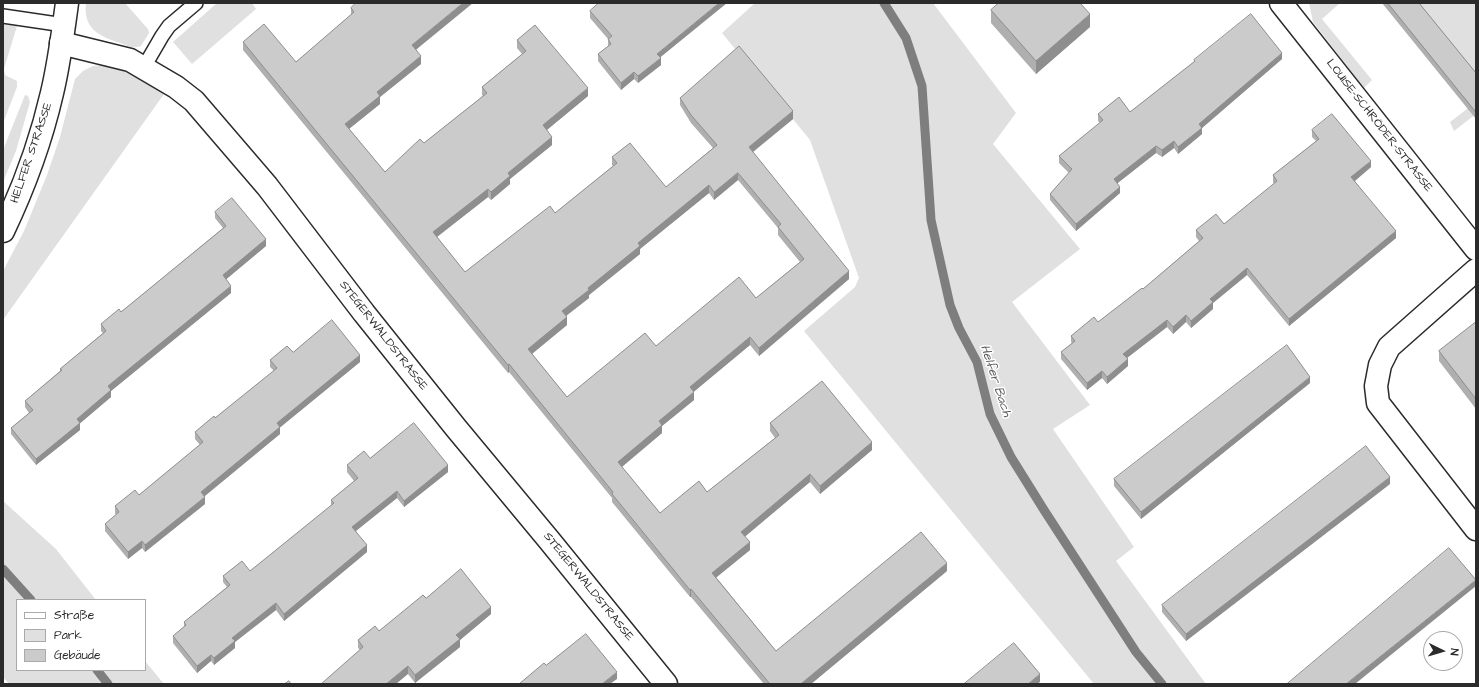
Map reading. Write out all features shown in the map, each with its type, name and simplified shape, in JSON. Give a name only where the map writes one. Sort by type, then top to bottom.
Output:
[{"type":"street","name":"HELFER STRASSE","points":[[3,231],[16,203],[42,130],[52,93],[67,3]]},
{"type":"street","name":"LOUISE-SCHRÖDER-STRASSE","points":[[1287,5],[1476,249]]},
{"type":"street","name":"STEGERWALDSTRASSE","points":[[63,34],[130,60],[176,88],[194,101],[266,186],[360,308],[456,428],[666,684]]},
{"type":"street","points":[[1476,270],[1390,347],[1380,365],[1376,386],[1378,403],[1476,529]]},
{"type":"lane","points":[[144,68],[169,26],[196,3]]},
{"type":"lane","points":[[3,16],[63,34]]},
{"type":"green space","points":[[86,3],[125,3],[148,29],[149,33],[141,46],[128,46],[99,34],[90,25],[87,19]]},
{"type":"green space","points":[[217,3],[252,3],[256,9],[192,64],[173,42]]},
{"type":"green space","points":[[755,3],[933,3],[1016,113],[993,144],[1080,249],[1012,302],[1090,405],[1053,429],[1134,547],[1116,561],[1206,684],[1094,684],[804,331],[855,287],[859,278],[810,140],[722,33]]},
{"type":"green space","points":[[1309,3],[1340,3],[1322,19],[1372,80],[1364,88],[1313,22]]},
{"type":"green space","points":[[1414,3],[1476,3],[1476,80]]},
{"type":"green space","points":[[3,24],[17,26],[4,69],[5,75],[17,81],[17,87],[3,123]]},
{"type":"green space","points":[[105,65],[126,72],[164,94],[3,320],[3,271],[24,231],[47,175],[60,137],[75,79],[83,71],[93,66]]},
{"type":"green space","points":[[25,95],[28,96],[30,102],[16,151],[3,182],[3,150]]},
{"type":"green space","points":[[1476,102],[1476,114],[1454,131],[1450,122]]},
{"type":"green space","points":[[3,501],[56,549],[95,599],[16,599],[16,671],[146,671],[146,662],[164,684],[9,684],[3,677]]},
{"type":"building","points":[[356,3],[463,3],[412,45],[421,56],[377,92],[380,96],[345,124],[385,172],[420,139],[424,143],[487,93],[482,87],[526,51],[517,40],[535,25],[588,88],[543,125],[552,137],[508,173],[510,176],[491,192],[488,189],[433,232],[465,272],[550,206],[555,213],[617,163],[612,157],[630,143],[666,187],[717,145],[691,115],[680,98],[739,46],[793,111],[749,147],[849,271],[759,348],[750,337],[690,387],[694,392],[659,421],[662,425],[618,462],[660,513],[699,481],[707,492],[779,435],[770,423],[822,381],[872,442],[820,486],[810,474],[741,532],[750,542],[712,573],[776,651],[921,532],[947,563],[802,683],[803,684],[770,684],[691,589],[690,590],[509,364],[508,365],[243,42],[264,24],[296,62],[354,12],[351,8]],"holes":[[[738,173],[781,224],[778,227],[804,259],[756,298],[739,277],[656,346],[645,333],[567,397],[528,349],[567,317],[562,311],[640,246],[638,243],[709,185],[714,192]]]},
{"type":"building","points":[[599,3],[719,3],[657,54],[661,58],[638,76],[634,72],[621,83],[598,54],[611,44],[608,39],[612,36],[590,11]]},
{"type":"building","points":[[999,3],[1080,3],[1090,14],[1036,61],[991,10]]},
{"type":"building","points":[[1388,3],[1419,3],[1476,73],[1476,112]]},
{"type":"building","points":[[1251,14],[1282,53],[1199,124],[1202,128],[1178,147],[1174,141],[1162,150],[1156,146],[1114,179],[1120,187],[1076,224],[1050,194],[1072,169],[1059,156],[1103,120],[1098,114],[1119,97],[1130,112],[1195,61],[1194,60]]},
{"type":"building","points":[[1332,114],[1371,161],[1351,177],[1396,231],[1289,319],[1247,268],[1210,299],[1213,302],[1191,321],[1186,315],[1173,327],[1167,320],[1123,354],[1128,359],[1107,377],[1102,371],[1087,383],[1061,352],[1075,341],[1071,336],[1094,317],[1098,322],[1142,288],[1143,289],[1203,238],[1196,230],[1216,214],[1224,224],[1277,181],[1273,175],[1319,139],[1312,130]]},
{"type":"building","points":[[232,198],[266,239],[223,275],[231,286],[108,386],[111,390],[77,419],[80,423],[36,459],[11,428],[33,410],[25,401],[62,370],[60,369],[106,331],[101,324],[119,309],[121,312],[226,226],[215,212]]},
{"type":"building","points":[[332,320],[360,355],[277,423],[280,427],[201,492],[205,497],[145,545],[142,541],[128,552],[105,524],[119,512],[115,506],[135,490],[139,495],[203,442],[195,432],[214,416],[215,418],[277,368],[270,360],[287,346],[293,352]]},
{"type":"building","points":[[1476,322],[1476,399],[1439,351]]},
{"type":"building","points":[[1287,345],[1310,377],[1141,512],[1114,479]]},
{"type":"building","points":[[414,423],[448,465],[404,501],[397,491],[352,527],[367,545],[284,614],[276,603],[232,638],[235,641],[214,658],[211,655],[197,666],[173,636],[186,625],[184,622],[230,585],[223,576],[242,561],[250,571],[334,503],[331,500],[358,478],[347,465],[364,451],[370,458]]},
{"type":"building","points":[[1366,446],[1390,477],[1186,634],[1162,605]]},
{"type":"building","points":[[1449,548],[1476,580],[1346,684],[1287,684]]},
{"type":"building","points":[[461,569],[491,607],[456,635],[460,639],[415,675],[408,666],[386,684],[321,684],[363,647],[358,640],[375,626],[379,631],[423,595],[426,598]]},
{"type":"building","points":[[586,634],[617,672],[602,684],[519,684],[544,663],[546,665]]},
{"type":"building","points":[[1014,643],[1040,674],[1028,684],[964,684]]},
{"type":"waterway","name":"Helfer Bach","points":[[884,3],[906,38],[922,86],[931,220],[950,305],[959,328],[977,362],[990,414],[1011,457],[1044,510],[1136,652],[1162,684]]},
{"type":"waterway","points":[[3,569],[30,599]]},
{"type":"waterway","points":[[98,671],[108,684]]}]
